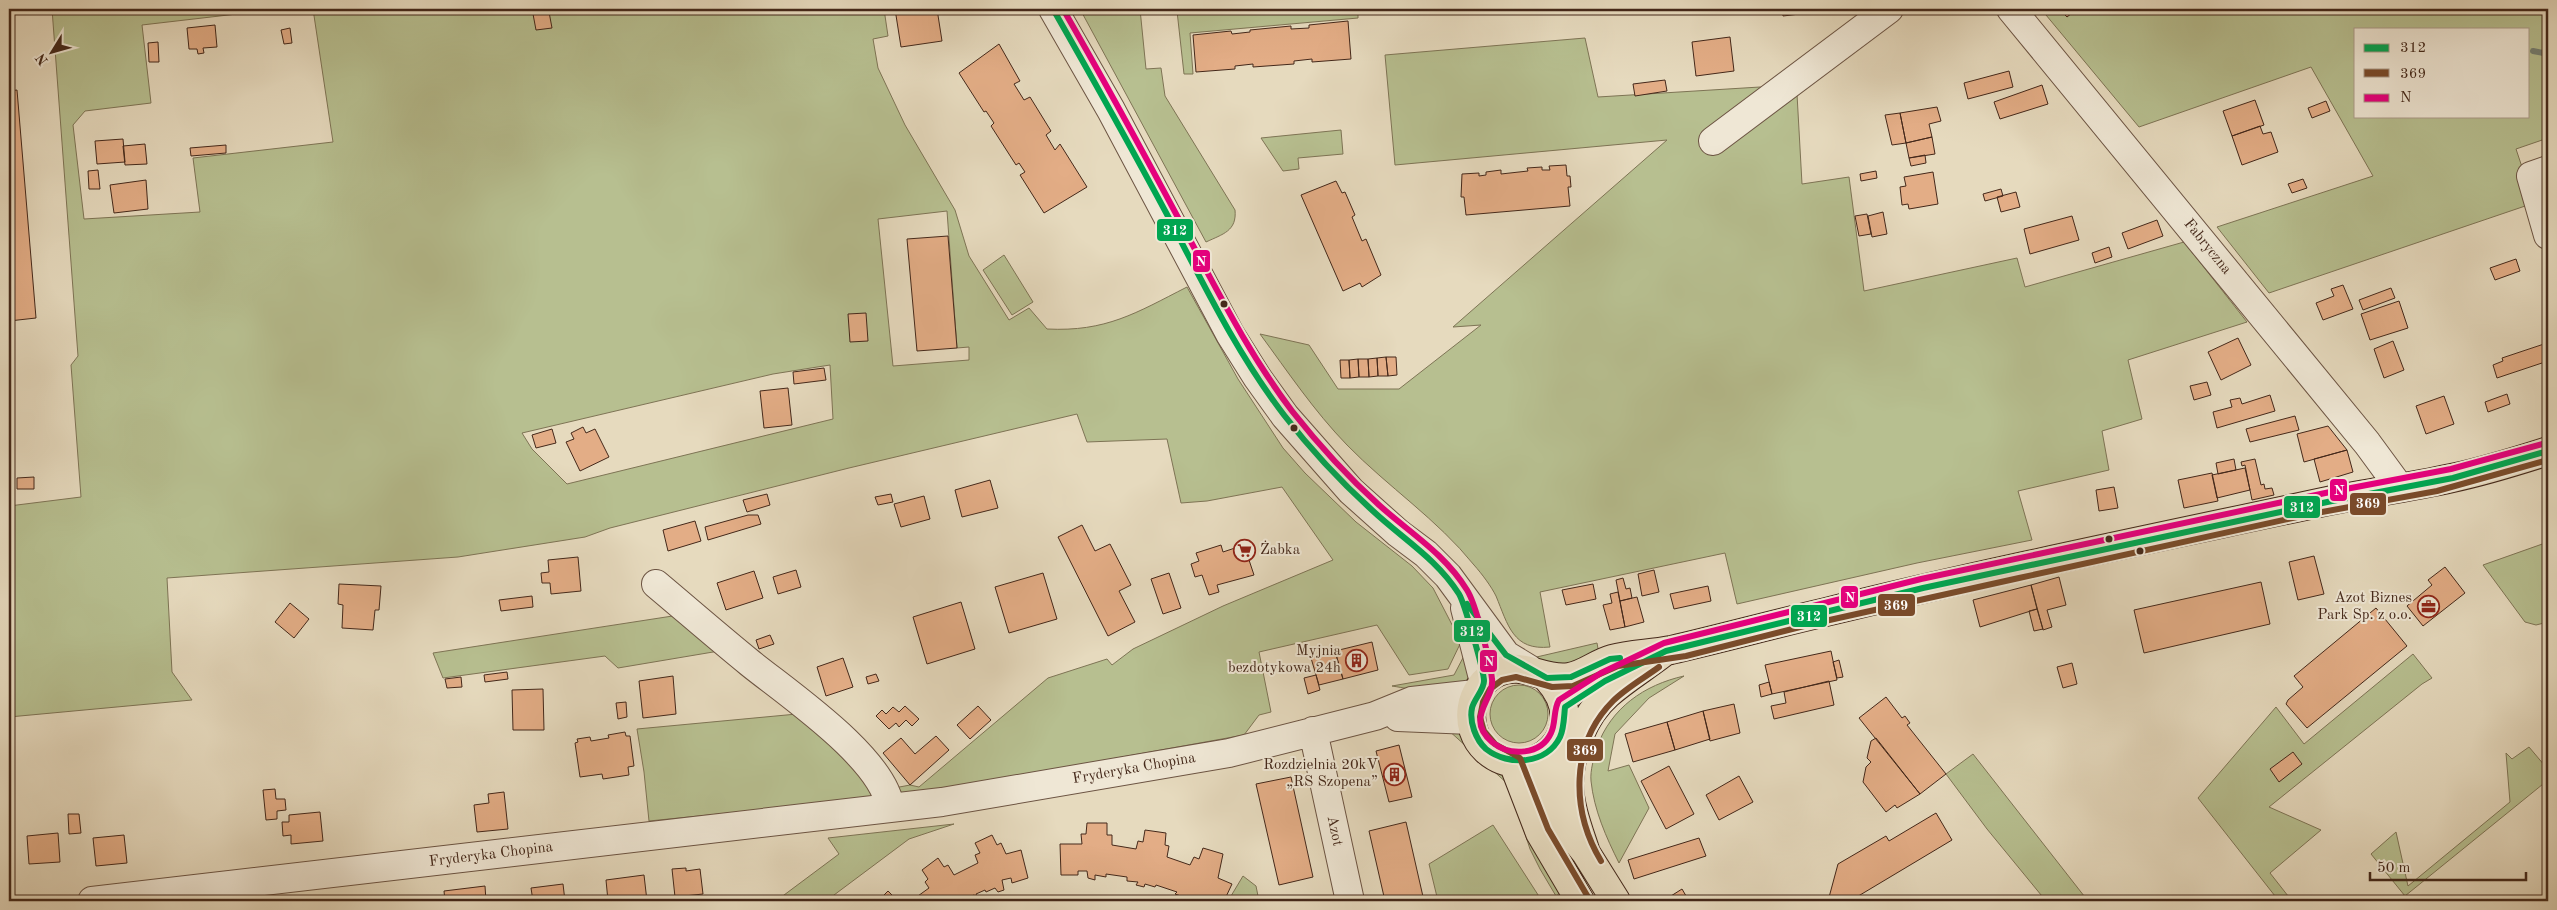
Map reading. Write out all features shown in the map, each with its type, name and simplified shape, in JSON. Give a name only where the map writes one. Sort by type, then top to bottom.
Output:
[{"type":"main road","name":"Fryderyka Chopina","points":[[1480,688],[1497,672],[1513,668],[1571,677],[1610,659],[1666,651],[1923,588],[2453,478],[2548,451]]},
{"type":"main road","name":"Fryderyka Chopina","points":[[1565,707],[1605,681],[1666,651]]},
{"type":"main road","points":[[1586,853],[1572,806],[1569,783],[1576,743],[1586,722],[1607,695],[1666,651]]},
{"type":"main road","points":[[1480,688],[1471,707],[1470,720],[1475,736],[1484,749],[1498,758],[1513,763],[1530,762],[1545,755],[1555,745],[1562,734],[1565,720],[1565,707],[1559,691],[1538,673]]},
{"type":"main road","points":[[1545,755],[1548,788],[1559,819],[1586,853],[1616,901]]},
{"type":"main road","points":[[1513,763],[1540,833],[1580,901]]},
{"type":"street","points":[[1053,9],[1111,110],[1230,334],[1257,378],[1285,416],[1324,463],[1374,512],[1426,554],[1448,576],[1463,600],[1506,655],[1538,673]]},
{"type":"street","points":[[1714,141],[1889,9]]},
{"type":"street","name":"Fabryczna","points":[[2011,9],[2367,443],[2400,488]]},
{"type":"street","points":[[2548,170],[2531,176],[2548,235]]},
{"type":"street","points":[[656,584],[829,726],[863,760],[882,783],[889,799],[890,808]]},
{"type":"street","points":[[1463,600],[1480,688]]},
{"type":"street","name":"Fryderyka Chopina","points":[[92,901],[951,800],[1229,753],[1374,716],[1412,701],[1480,688]]},
{"type":"street","name":"Fryderyka Chopina","points":[[1374,716],[1470,720]]},
{"type":"street","name":"Azot","points":[[1313,731],[1350,901]]},
{"type":"green space","points":[[52,9],[280,9],[142,25],[151,103],[85,111],[73,125],[84,219],[200,212],[193,158],[333,142],[313,9],[884,9],[888,36],[873,39],[878,68],[905,125],[955,210],[969,256],[1009,320],[1029,308],[1047,329],[1068,329],[1104,324],[1136,313],[1187,287],[1238,379],[1283,448],[1305,473],[1356,522],[1412,566],[1433,588],[1461,642],[1448,669],[1409,675],[1377,625],[1259,652],[1271,712],[1259,715],[1244,735],[917,794],[649,821],[637,729],[797,714],[858,767],[873,792],[910,785],[919,787],[1048,678],[1107,659],[1112,665],[1133,649],[1223,606],[1333,560],[1282,487],[1207,501],[1181,503],[1167,439],[1087,442],[1077,414],[849,468],[610,528],[585,537],[458,557],[167,578],[172,672],[192,700],[9,717],[9,506],[81,497],[71,365],[78,356]],"holes":[[[947,211],[957,348],[969,347],[969,360],[893,366],[878,219]],[[830,365],[833,419],[567,484],[532,449],[522,433],[773,374]]]},
{"type":"green space","points":[[1080,9],[1140,9],[1146,69],[1161,68],[1165,96],[1235,210],[1234,223],[1228,231],[1206,242]]},
{"type":"green space","points":[[1199,9],[1358,9],[1358,18],[1190,33],[1193,74],[1184,74],[1177,11]]},
{"type":"green space","points":[[2041,9],[2548,9],[2548,138],[2516,149],[2534,203],[2269,293],[2217,227],[2373,176],[2311,67],[2139,127]]},
{"type":"green space","points":[[1585,38],[1598,97],[1760,87],[1797,94],[1802,184],[1849,177],[1864,291],[2017,258],[2025,287],[2184,242],[2247,322],[2128,360],[2142,419],[2102,431],[2109,470],[2018,491],[2032,540],[1917,563],[1737,604],[1725,553],[1540,592],[1550,647],[1528,645],[1514,634],[1494,592],[1460,548],[1347,445],[1323,419],[1260,334],[1309,345],[1338,389],[1399,389],[1481,325],[1453,327],[1667,140],[1395,165],[1385,55]]},
{"type":"green space","points":[[1341,130],[1343,154],[1298,158],[1299,169],[1283,171],[1261,138]]},
{"type":"green space","points":[[1004,255],[1033,302],[1012,315],[983,270]]},
{"type":"green space","points":[[2548,542],[2548,622],[2536,625],[2525,622],[2483,565]]},
{"type":"green space","points":[[679,615],[725,650],[618,668],[605,656],[443,678],[433,653]]},
{"type":"green space","points":[[1597,643],[1599,654],[1578,668],[1528,659]]},
{"type":"green space","points":[[1466,652],[1472,662],[1469,676],[1462,685],[1453,689],[1433,692],[1392,686],[1454,675]]},
{"type":"green space","points":[[2413,654],[2432,678],[2422,684],[2269,807],[2321,830],[2270,873],[2292,901],[2269,901],[2275,896],[2198,798],[2276,707],[2304,744]]},
{"type":"green space","points":[[1684,676],[1649,698],[1615,734],[1608,771],[1629,765],[1649,808],[1619,863],[1601,823],[1593,792],[1591,773],[1597,747],[1611,721],[1631,700],[1656,685]]},
{"type":"green space","points":[[1513,685],[1525,685],[1540,693],[1548,708],[1548,720],[1540,735],[1525,743],[1513,743],[1498,735],[1490,720],[1490,708],[1498,693]]},
{"type":"green space","points":[[1447,729],[1458,731],[1505,773],[1560,893],[1556,896],[1530,849],[1509,785]]},
{"type":"green space","points":[[2529,747],[2545,766],[2548,764],[2548,780],[2405,896],[2371,854],[2396,832],[2408,886],[2510,802],[2506,753],[2512,759]]},
{"type":"green space","points":[[1973,754],[2088,901],[2046,901],[1987,829],[1946,774]]},
{"type":"green space","points":[[954,824],[909,839],[826,901],[776,901],[839,854],[828,838]]},
{"type":"green space","points":[[1493,825],[1542,901],[1438,901],[1429,864]]},
{"type":"green space","points":[[1243,876],[1256,886],[1259,901],[1228,901]]},
{"type":"building","points":[[895,9],[937,9],[942,41],[901,47]]},
{"type":"building","points":[[1782,9],[1808,9],[1808,13],[1783,16]]},
{"type":"building","points":[[2059,9],[2077,9],[2067,17]]},
{"type":"building","points":[[549,12],[552,28],[536,30],[533,14]]},
{"type":"building","points":[[1348,21],[1351,59],[1312,62],[1312,59],[1294,61],[1294,64],[1253,67],[1253,64],[1235,66],[1235,69],[1196,72],[1193,35],[1231,31],[1232,34],[1250,32],[1250,30],[1291,26],[1291,29],[1309,28],[1309,25]]},
{"type":"building","points":[[215,25],[217,47],[203,48],[204,53],[198,54],[197,49],[189,49],[187,28]]},
{"type":"building","points":[[290,28],[292,43],[284,44],[281,30]]},
{"type":"building","points":[[1730,37],[1734,71],[1696,76],[1692,42]]},
{"type":"building","points":[[158,42],[159,62],[149,62],[148,43]]},
{"type":"building","points":[[999,44],[1020,81],[1014,84],[1024,100],[1030,97],[1051,131],[1046,135],[1055,150],[1060,144],[1087,187],[1044,213],[1020,175],[1025,172],[1019,163],[1016,165],[991,126],[994,123],[986,111],[984,112],[959,73]]},
{"type":"building","points":[[2009,71],[2013,87],[1968,99],[1964,83]]},
{"type":"building","points":[[1665,80],[1667,91],[1635,96],[1633,84]]},
{"type":"building","points":[[2042,85],[2048,104],[2000,119],[1994,102]]},
{"type":"building","points":[[17,90],[36,318],[9,321],[9,91]]},
{"type":"building","points":[[2255,100],[2264,125],[2232,136],[2223,111]]},
{"type":"building","points":[[2326,101],[2330,111],[2312,118],[2308,108]]},
{"type":"building","points":[[1937,107],[1941,121],[1929,124],[1932,137],[1906,143],[1900,113]]},
{"type":"building","points":[[1900,113],[1906,143],[1892,145],[1885,115]]},
{"type":"building","points":[[2260,126],[2263,134],[2271,132],[2278,152],[2242,165],[2232,136]]},
{"type":"building","points":[[1932,137],[1935,154],[1909,158],[1906,143]]},
{"type":"building","points":[[123,139],[125,162],[97,164],[95,141]]},
{"type":"building","points":[[145,144],[147,164],[125,165],[123,146]]},
{"type":"building","points":[[226,145],[226,153],[191,156],[190,148]]},
{"type":"building","points":[[1925,155],[1926,163],[1911,166],[1909,158]]},
{"type":"building","points":[[1566,165],[1567,176],[1570,176],[1571,187],[1568,187],[1570,206],[1466,215],[1464,197],[1461,197],[1462,174],[1479,173],[1479,176],[1486,175],[1486,172],[1501,170],[1501,174],[1528,171],[1527,168],[1542,167],[1542,170],[1550,170],[1549,166]]},
{"type":"building","points":[[98,170],[100,189],[89,189],[88,171]]},
{"type":"building","points":[[1876,171],[1877,178],[1861,181],[1860,174]]},
{"type":"building","points":[[1933,172],[1938,204],[1909,209],[1908,204],[1902,205],[1900,187],[1906,186],[1904,177]]},
{"type":"building","points":[[2303,179],[2307,188],[2292,193],[2288,184]]},
{"type":"building","points":[[146,180],[148,209],[114,213],[110,185]]},
{"type":"building","points":[[1336,181],[1342,193],[1345,192],[1355,215],[1352,217],[1362,241],[1366,239],[1381,275],[1362,287],[1360,283],[1343,291],[1301,195]]},
{"type":"building","points":[[2001,189],[2003,196],[1985,201],[1983,194]]},
{"type":"building","points":[[2016,192],[2020,207],[2001,212],[1997,197]]},
{"type":"building","points":[[1883,212],[1887,234],[1872,237],[1868,216]]},
{"type":"building","points":[[1867,214],[1871,234],[1859,236],[1855,216]]},
{"type":"building","points":[[2072,216],[2079,240],[2030,254],[2024,229]]},
{"type":"building","points":[[2157,220],[2163,236],[2128,249],[2122,233]]},
{"type":"building","points":[[948,236],[957,348],[917,351],[907,239]]},
{"type":"building","points":[[2109,247],[2112,257],[2095,263],[2092,253]]},
{"type":"building","points":[[2516,259],[2520,271],[2495,280],[2490,268]]},
{"type":"building","points":[[2343,285],[2353,309],[2323,320],[2316,303],[2334,296],[2331,289]]},
{"type":"building","points":[[2391,288],[2395,298],[2363,310],[2359,300]]},
{"type":"building","points":[[2399,301],[2408,328],[2370,340],[2361,314]]},
{"type":"building","points":[[866,313],[868,341],[850,342],[848,314]]},
{"type":"building","points":[[2238,338],[2251,365],[2221,380],[2208,352]]},
{"type":"building","points":[[2393,341],[2404,370],[2384,378],[2374,349]]},
{"type":"building","points":[[2544,344],[2548,361],[2497,378],[2493,365],[2503,361],[2502,358]]},
{"type":"building","points":[[1386,357],[1396,357],[1397,375],[1388,376]]},
{"type":"building","points":[[1386,357],[1388,376],[1378,376],[1377,358]]},
{"type":"building","points":[[1377,358],[1378,376],[1369,377],[1368,359]]},
{"type":"building","points":[[1358,359],[1368,359],[1369,377],[1359,377]]},
{"type":"building","points":[[1358,359],[1359,377],[1350,378],[1349,360]]},
{"type":"building","points":[[1340,360],[1349,360],[1350,378],[1341,378]]},
{"type":"building","points":[[824,368],[826,380],[794,384],[793,372]]},
{"type":"building","points":[[2207,382],[2211,395],[2194,400],[2190,386]]},
{"type":"building","points":[[788,388],[792,425],[764,428],[760,391]]},
{"type":"building","points":[[2507,394],[2510,404],[2488,412],[2485,402]]},
{"type":"building","points":[[2270,395],[2275,411],[2217,428],[2213,412],[2232,407],[2230,400],[2240,398],[2242,404]]},
{"type":"building","points":[[2444,396],[2454,424],[2426,434],[2416,406]]},
{"type":"building","points":[[2295,416],[2299,430],[2250,442],[2246,429]]},
{"type":"building","points":[[2328,426],[2347,450],[2304,462],[2297,434]]},
{"type":"building","points":[[583,427],[586,433],[595,429],[609,457],[580,471],[566,442],[574,439],[571,433]]},
{"type":"building","points":[[552,429],[556,443],[536,448],[532,435]]},
{"type":"building","points":[[2347,450],[2353,472],[2320,482],[2314,459]]},
{"type":"building","points":[[2234,459],[2236,470],[2218,474],[2216,463]]},
{"type":"building","points":[[2255,459],[2261,485],[2264,484],[2265,489],[2272,488],[2274,495],[2252,500],[2245,465],[2242,466],[2241,462]]},
{"type":"building","points":[[2245,468],[2250,490],[2217,498],[2212,475]]},
{"type":"building","points":[[2212,473],[2218,501],[2184,508],[2178,480]]},
{"type":"building","points":[[34,477],[34,489],[17,489],[17,478]]},
{"type":"building","points":[[990,480],[998,508],[962,517],[955,490]]},
{"type":"building","points":[[2114,487],[2118,508],[2099,511],[2096,490]]},
{"type":"building","points":[[767,494],[770,505],[747,512],[743,500]]},
{"type":"building","points":[[891,494],[893,502],[878,505],[875,497]]},
{"type":"building","points":[[924,496],[930,519],[901,527],[894,504]]},
{"type":"building","points":[[748,515],[758,515],[761,524],[708,540],[705,527]]},
{"type":"building","points":[[695,521],[701,541],[668,551],[663,530]]},
{"type":"building","points":[[1082,525],[1095,551],[1110,544],[1131,585],[1119,591],[1135,622],[1108,636],[1058,537]]},
{"type":"building","points":[[1221,545],[1223,552],[1244,545],[1254,575],[1217,585],[1219,592],[1209,595],[1202,575],[1195,577],[1191,564],[1199,561],[1196,553]]},
{"type":"building","points":[[2314,556],[2324,594],[2298,600],[2289,562]]},
{"type":"building","points":[[578,557],[581,591],[551,594],[550,583],[542,583],[541,573],[549,572],[548,560]]},
{"type":"building","points":[[2445,567],[2465,593],[2423,626],[2407,606],[2432,585],[2428,580]]},
{"type":"building","points":[[796,570],[801,587],[778,594],[773,577]]},
{"type":"building","points":[[1654,570],[1659,592],[1642,596],[1638,574]]},
{"type":"building","points":[[754,571],[763,598],[726,610],[717,583]]},
{"type":"building","points":[[1043,573],[1057,619],[1009,633],[995,587]]},
{"type":"building","points":[[1169,573],[1181,608],[1163,614],[1151,579]]},
{"type":"building","points":[[2059,577],[2066,605],[2047,610],[2052,627],[2043,630],[2031,585]]},
{"type":"building","points":[[1623,578],[1626,589],[1630,588],[1632,598],[1620,601],[1616,580]]},
{"type":"building","points":[[2261,582],[2270,624],[2144,653],[2134,610]]},
{"type":"building","points":[[339,584],[381,586],[379,610],[375,610],[373,630],[342,628],[343,605],[338,604]]},
{"type":"building","points":[[1593,584],[1596,599],[1566,605],[1562,590]]},
{"type":"building","points":[[2031,585],[2037,609],[1980,627],[1973,600]]},
{"type":"building","points":[[1708,586],[1711,601],[1674,609],[1670,594]]},
{"type":"building","points":[[1618,592],[1625,627],[1610,630],[1603,605],[1612,603],[1610,594]]},
{"type":"building","points":[[532,596],[533,607],[501,611],[499,600]]},
{"type":"building","points":[[1637,597],[1644,622],[1625,627],[1620,601]]},
{"type":"building","points":[[961,602],[975,649],[927,664],[913,617]]},
{"type":"building","points":[[290,603],[309,619],[294,638],[275,622]]},
{"type":"building","points":[[2376,608],[2407,646],[2307,728],[2286,704],[2303,687],[2294,676]]},
{"type":"building","points":[[2037,609],[2043,629],[2034,631],[2029,611]]},
{"type":"building","points":[[770,635],[774,644],[759,649],[756,640]]},
{"type":"building","name":"Myjnia bezdotykowa 24h","points":[[1372,642],[1378,670],[1343,679],[1335,651]]},
{"type":"building","points":[[1335,651],[1343,679],[1319,685],[1311,658]]},
{"type":"building","points":[[1831,651],[1837,680],[1772,694],[1765,665]]},
{"type":"building","points":[[843,658],[853,687],[826,696],[817,667]]},
{"type":"building","points":[[1839,660],[1843,677],[1837,678],[1833,662]]},
{"type":"building","points":[[2072,663],[2077,684],[2063,688],[2057,667]]},
{"type":"building","points":[[507,672],[508,679],[485,682],[484,675]]},
{"type":"building","points":[[876,674],[879,681],[868,684],[866,677]]},
{"type":"building","points":[[1316,675],[1320,690],[1308,694],[1304,678]]},
{"type":"building","points":[[673,676],[676,714],[643,718],[639,681]]},
{"type":"building","points":[[461,677],[462,687],[447,688],[445,679]]},
{"type":"building","points":[[1829,681],[1834,705],[1774,719],[1771,706],[1786,703],[1784,692]]},
{"type":"building","points":[[1769,682],[1772,694],[1761,697],[1759,685]]},
{"type":"building","points":[[543,689],[544,730],[513,730],[512,690]]},
{"type":"building","points":[[1886,697],[1902,718],[1905,716],[1910,723],[1907,725],[1946,774],[1920,794],[1859,718]]},
{"type":"building","points":[[626,702],[627,717],[618,719],[616,703]]},
{"type":"building","points":[[1734,704],[1740,733],[1710,741],[1703,711]]},
{"type":"building","points":[[905,706],[919,719],[912,726],[906,720],[899,727],[896,723],[889,729],[876,716],[882,710],[886,714],[893,707],[899,712]]},
{"type":"building","points":[[978,706],[991,720],[970,739],[957,725]]},
{"type":"building","points":[[1703,711],[1710,739],[1675,750],[1667,722]]},
{"type":"building","points":[[1667,722],[1675,750],[1633,762],[1625,734]]},
{"type":"building","points":[[625,732],[626,736],[630,736],[634,766],[628,767],[629,775],[603,779],[602,774],[580,777],[575,743],[578,742],[577,739],[590,737],[591,741],[609,738],[608,735]]},
{"type":"building","points":[[936,736],[949,750],[910,785],[883,753],[901,738],[915,754]]},
{"type":"building","points":[[1876,738],[1920,794],[1897,808],[1895,805],[1886,812],[1863,782],[1866,767],[1871,762],[1867,758],[1871,741]]},
{"type":"building","name":"Rozdzielnia 20kV „RS Szopena”","points":[[1399,745],[1412,797],[1389,802],[1376,751]]},
{"type":"building","points":[[2293,752],[2302,764],[2279,782],[2270,769]]},
{"type":"building","points":[[1669,766],[1694,814],[1666,829],[1641,781]]},
{"type":"building","points":[[1739,776],[1753,802],[1719,820],[1706,795]]},
{"type":"building","points":[[1291,777],[1313,877],[1279,885],[1256,784]]},
{"type":"building","points":[[275,789],[276,799],[285,799],[286,810],[277,811],[277,819],[266,820],[263,790]]},
{"type":"building","points":[[504,792],[508,829],[477,832],[474,805],[489,803],[488,794]]},
{"type":"building","points":[[320,812],[323,841],[291,844],[291,835],[283,836],[282,822],[289,822],[289,815]]},
{"type":"building","points":[[1936,813],[1952,840],[1850,901],[1828,901],[1838,864],[1886,836],[1889,841]]},
{"type":"building","points":[[68,814],[79,814],[81,833],[69,834]]},
{"type":"building","points":[[1406,822],[1424,901],[1385,901],[1369,831]]},
{"type":"building","points":[[1087,823],[1107,823],[1107,835],[1112,835],[1112,845],[1136,849],[1138,841],[1143,842],[1145,830],[1166,833],[1165,845],[1169,846],[1167,857],[1190,865],[1194,857],[1199,859],[1203,848],[1223,854],[1218,878],[1232,884],[1224,901],[1204,901],[1196,896],[1193,901],[1186,901],[1187,898],[1175,894],[1177,892],[1156,885],[1155,887],[1145,884],[1144,887],[1136,885],[1138,882],[1127,881],[1127,877],[1106,874],[1106,877],[1095,875],[1095,880],[1088,878],[1087,871],[1078,871],[1078,875],[1061,875],[1060,844],[1082,844],[1081,834],[1086,834]]},
{"type":"building","points":[[58,833],[60,862],[29,864],[27,836]]},
{"type":"building","points":[[124,835],[127,863],[96,866],[93,838]]},
{"type":"building","points":[[992,835],[997,845],[1001,843],[1006,854],[1021,850],[1028,878],[1012,883],[1011,878],[1002,880],[1004,890],[998,892],[995,888],[986,892],[985,890],[976,894],[978,898],[974,895],[965,899],[965,901],[911,901],[929,888],[925,882],[928,879],[922,870],[938,858],[944,867],[948,865],[954,875],[978,863],[975,855],[980,853],[975,843]]},
{"type":"building","points":[[1699,838],[1706,856],[1634,879],[1628,860]]},
{"type":"building","points":[[686,868],[686,871],[700,869],[703,894],[675,897],[672,869]]},
{"type":"building","points":[[644,875],[647,901],[608,901],[606,880]]},
{"type":"building","points":[[563,884],[565,901],[533,901],[531,888]]},
{"type":"building","points":[[485,886],[486,901],[445,901],[444,891]]},
{"type":"building","points":[[1682,889],[1689,901],[1663,901]]},
{"type":"building","points":[[888,891],[896,899],[899,896],[904,901],[878,901]]},
{"type":"waterway","points":[[2533,51],[2548,54]]},
{"type":"transit line","name":"312","points":[[1053,9],[1098,88],[1209,295],[1237,345],[1267,392],[1294,428],[1349,489],[1430,560],[1459,594],[1481,664],[1484,681],[1472,708],[1472,725],[1479,741],[1486,749],[1505,759],[1527,760],[1546,753],[1560,737],[1565,707],[1605,681],[1666,651],[1923,588],[2332,501],[2453,478],[2548,451]]},
{"type":"transit line","name":"N","points":[[1063,9],[1233,320],[1276,389],[1292,411],[1344,471],[1379,505],[1437,554],[1467,590],[1482,633],[1492,679],[1492,686],[1480,717],[1481,725],[1484,733],[1492,742],[1507,750],[1516,752],[1540,746],[1551,733],[1559,700],[1601,673],[1664,643],[1921,579],[2330,492],[2451,469],[2546,443]]},
{"type":"transit line","name":"369","points":[[1588,897],[1548,829],[1520,758],[1495,744],[1484,731],[1480,717],[1483,702],[1490,689],[1502,680],[1516,677],[1552,687],[1573,686],[1618,666],[1686,656],[1816,623],[2019,578],[2311,514],[2437,491],[2548,460]]},
{"type":"transit line","name":"312","points":[[1467,604],[1506,655],[1547,678],[1571,677],[1610,659],[1620,658]]},
{"type":"transit line","name":"369","points":[[1601,861],[1591,842],[1580,800],[1582,757],[1589,737],[1599,718],[1613,701],[1629,687],[1659,667]]},
{"type":"place","name":"Żabka","points":[[1244,550]]},
{"type":"place","name":"Azot Biznes Park Sp. z o.o.","points":[[2428,607]]},
{"type":"place","name":"Myjnia bezdotykowa 24h","points":[[1357,660]]},
{"type":"place","name":"Rozdzielnia 20kV „RS Szopena”","points":[[1394,774]]}]
